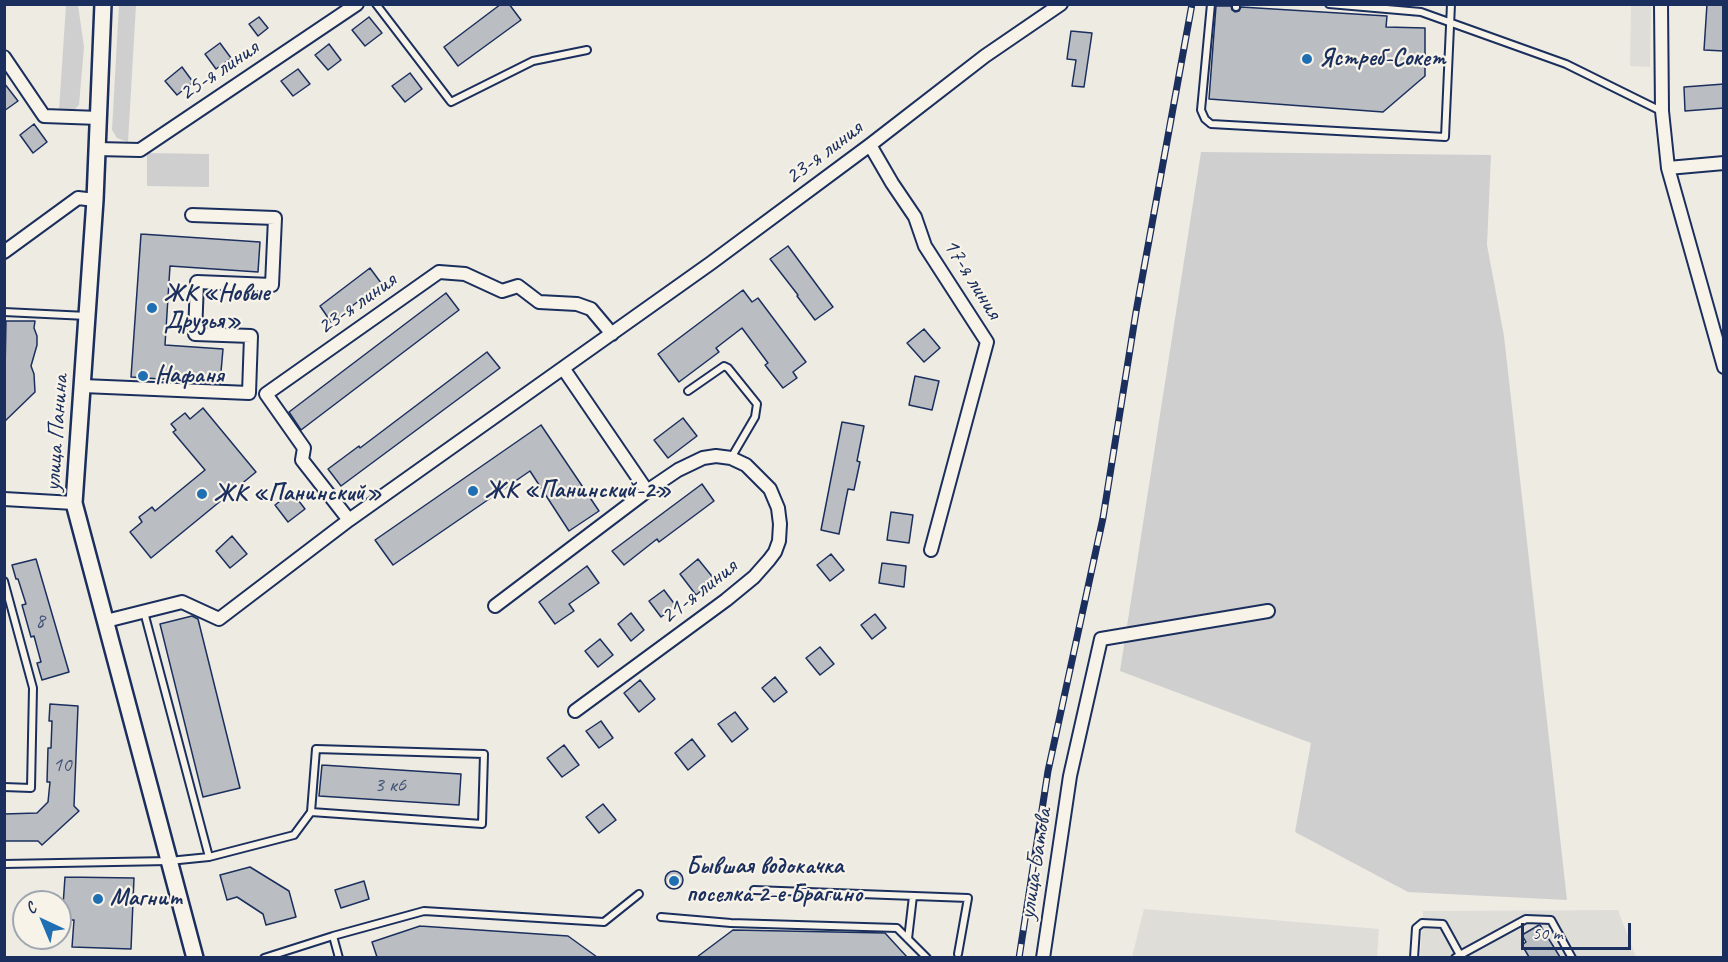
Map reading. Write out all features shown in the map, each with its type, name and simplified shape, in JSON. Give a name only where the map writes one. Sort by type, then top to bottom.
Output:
[{"type":"street","name":"улица Панина","points":[[103,4],[95,200],[74,503],[195,957]]},
{"type":"street","name":"25-я линия","points":[[97,149],[140,150],[357,4]]},
{"type":"street","name":"23-я линия","points":[[106,621],[182,602],[219,619],[349,520],[612,334],[870,145],[985,56],[1061,4]]},
{"type":"street","points":[[1661,4],[1662,111],[1668,168],[1724,367]]},
{"type":"street","points":[[4,57],[44,116],[99,118]]},
{"type":"street","name":"17-я линия","points":[[870,145],[915,217],[925,246],[987,342],[931,550]]},
{"type":"street","points":[[1668,168],[1724,163]]},
{"type":"street","points":[[4,252],[78,198],[95,200]]},
{"type":"street","points":[[83,386],[249,393],[251,336],[195,334],[197,282],[272,285],[274,218],[192,215]]},
{"type":"street","name":"23-я линия","points":[[349,520],[302,460],[304,448],[266,394],[440,272],[465,274],[502,291],[518,286],[540,302],[577,304],[591,309],[612,334]]},
{"type":"street","points":[[563,368],[647,491]]},
{"type":"street","points":[[495,606],[678,470],[703,458],[716,456],[731,458]]},
{"type":"street","name":"21-я линия","points":[[575,711],[726,600],[754,577],[775,552],[779,541],[780,524],[778,508],[770,489],[746,465],[731,458]]},
{"type":"street","points":[[4,499],[74,503]]},
{"type":"street","name":"улица Батова","points":[[1043,957],[1070,776],[1101,639],[1268,611]]},
{"type":"lane","points":[[376,4],[451,102],[533,61],[587,50]]},
{"type":"lane","points":[[1211,4],[1201,110],[1205,119],[1211,124],[1445,137],[1451,4]]},
{"type":"lane","points":[[1329,4],[1421,12],[1566,64],[1662,111]]},
{"type":"lane","points":[[4,312],[87,316]]},
{"type":"lane","points":[[688,391],[724,366],[757,404],[755,417],[731,458]]},
{"type":"lane","points":[[4,580],[33,688],[32,788],[4,787]]},
{"type":"lane","points":[[144,612],[209,857]]},
{"type":"lane","points":[[4,864],[169,861],[209,857],[294,835],[311,812],[316,749],[484,754],[482,824],[311,812]]},
{"type":"lane","points":[[754,890],[968,898],[958,954]]},
{"type":"lane","points":[[264,957],[424,911],[604,922],[639,894]]},
{"type":"lane","points":[[909,939],[913,896]]},
{"type":"lane","points":[[661,917],[731,923],[897,928],[927,957]]},
{"type":"lane","points":[[1414,957],[1416,928],[1422,923],[1443,924],[1458,956],[1526,919],[1551,920],[1572,957]]},
{"type":"lane","points":[[333,936],[339,957]]},
{"type":"shaded area","points":[[66,5],[78,5],[84,47],[79,105],[74,110],[59,110]]},
{"type":"shaded area","points":[[119,5],[136,5],[128,142],[117,138],[112,130]]},
{"type":"shaded area","points":[[1631,5],[1651,5],[1650,67],[1630,66]]},
{"type":"shaded area","points":[[1201,152],[1491,155],[1487,245],[1504,336],[1567,900],[1408,892],[1295,832],[1311,743],[1120,671]]},
{"type":"shaded area","points":[[147,153],[209,154],[209,187],[147,186]]},
{"type":"shaded area","points":[[1144,909],[1379,929],[1377,957],[1132,957]]},
{"type":"shaded area","points":[[1618,910],[1636,957],[1420,958],[1423,911]]},
{"type":"building","points":[[501,4],[509,4],[521,20],[458,66],[444,47]]},
{"type":"building","points":[[1707,4],[1724,4],[1724,51],[1704,50]]},
{"type":"building","points":[[1216,6],[1231,6],[1235,12],[1241,7],[1387,16],[1386,27],[1425,28],[1425,76],[1383,112],[1209,99]]},
{"type":"building","points":[[259,17],[268,28],[258,36],[249,24]]},
{"type":"building","points":[[369,17],[382,33],[365,46],[352,30]]},
{"type":"building","points":[[1071,31],[1092,33],[1084,87],[1072,86],[1076,60],[1067,59]]},
{"type":"building","points":[[220,43],[231,58],[216,69],[205,54]]},
{"type":"building","points":[[329,44],[341,60],[328,70],[315,55]]},
{"type":"building","points":[[182,67],[193,82],[177,95],[165,81]]},
{"type":"building","points":[[298,69],[310,84],[293,96],[281,81]]},
{"type":"building","points":[[410,73],[422,89],[405,102],[392,86]]},
{"type":"building","points":[[4,83],[18,101],[4,111]]},
{"type":"building","points":[[1724,84],[1724,108],[1685,111],[1684,87]]},
{"type":"building","points":[[34,124],[47,142],[33,153],[20,135]]},
{"type":"building","name":"ЖК «Новые Друзья»","points":[[141,234],[260,242],[258,272],[170,266],[165,345],[223,349],[220,383],[131,377]]},
{"type":"building","points":[[788,246],[833,307],[815,320],[770,259]]},
{"type":"building","points":[[370,268],[384,287],[366,301],[364,297],[331,322],[320,306]]},
{"type":"building","points":[[743,290],[752,302],[758,298],[806,362],[793,372],[797,378],[783,388],[765,365],[768,363],[742,328],[716,348],[719,352],[679,382],[658,354]]},
{"type":"building","points":[[446,293],[459,310],[301,430],[289,412]]},
{"type":"building","points":[[6,321],[35,321],[37,345],[31,366],[35,392],[4,422]]},
{"type":"building","points":[[924,329],[940,348],[924,362],[907,343]]},
{"type":"building","points":[[487,352],[500,368],[341,486],[328,469],[359,446],[360,448]]},
{"type":"building","points":[[915,376],[939,381],[932,410],[909,405]]},
{"type":"building","name":"ЖК «Панинский»","points":[[203,408],[256,472],[151,558],[130,532],[142,522],[139,517],[152,507],[155,511],[205,470],[173,432],[176,430],[171,424],[185,413],[190,419]]},
{"type":"building","points":[[683,418],[697,436],[668,458],[654,440]]},
{"type":"building","points":[[842,422],[864,426],[854,490],[848,489],[839,534],[821,530]]},
{"type":"building","name":"ЖК «Панинский-2»","points":[[541,425],[599,511],[569,531],[530,471],[393,565],[375,540]]},
{"type":"building","points":[[702,484],[714,501],[659,542],[657,539],[624,565],[612,551]]},
{"type":"building","points":[[292,492],[305,509],[288,522],[275,505]]},
{"type":"building","points":[[891,512],[913,515],[909,543],[887,540]]},
{"type":"building","points":[[232,536],[247,554],[230,568],[216,551]]},
{"type":"building","points":[[831,554],[844,570],[830,581],[817,565]]},
{"type":"building","points":[[36,559],[69,672],[42,680],[37,663],[41,662],[22,605],[26,604],[12,565]]},
{"type":"building","points":[[698,559],[715,580],[696,595],[680,574]]},
{"type":"building","points":[[882,563],[906,566],[904,587],[879,583]]},
{"type":"building","points":[[587,566],[599,583],[569,604],[574,611],[555,624],[539,602]]},
{"type":"building","points":[[664,590],[676,606],[661,617],[649,601]]},
{"type":"building","points":[[631,613],[644,630],[631,641],[618,624]]},
{"type":"building","points":[[875,614],[886,628],[872,639],[861,625]]},
{"type":"building","points":[[192,616],[198,619],[240,788],[203,797],[160,624]]},
{"type":"building","points":[[600,639],[613,655],[598,667],[585,651]]},
{"type":"building","points":[[820,647],[834,664],[820,675],[806,658]]},
{"type":"building","points":[[775,677],[787,692],[774,702],[762,688]]},
{"type":"building","points":[[640,680],[655,699],[639,712],[624,693]]},
{"type":"building","points":[[50,704],[78,706],[74,806],[79,811],[42,845],[38,841],[4,841],[4,814],[37,813],[48,802],[50,782],[47,782],[48,748],[51,748],[52,721],[49,721]]},
{"type":"building","points":[[735,712],[748,729],[732,742],[718,724]]},
{"type":"building","points":[[601,721],[613,738],[599,748],[586,731]]},
{"type":"building","points":[[692,739],[705,756],[688,770],[675,753]]},
{"type":"building","points":[[564,745],[579,765],[562,777],[547,758]]},
{"type":"building","points":[[322,765],[461,774],[459,805],[319,796]]},
{"type":"building","points":[[603,804],[616,820],[599,833],[586,817]]},
{"type":"building","points":[[250,867],[289,891],[296,917],[266,925],[263,914],[237,897],[227,900],[220,875]]},
{"type":"building","name":"Бывшая водокачка поселка 2-е Брагино","points":[[670,871],[678,871],[683,876],[681,887],[670,889],[665,884],[665,876]]},
{"type":"building","name":"Магнит","points":[[65,877],[134,878],[131,949],[72,947],[74,920],[72,920],[72,890],[64,890]]},
{"type":"building","points":[[364,881],[369,899],[341,908],[335,890]]},
{"type":"building","points":[[1539,925],[1560,957],[1529,957],[1522,945],[1526,942],[1522,935]]},
{"type":"building","points":[[420,926],[568,936],[597,957],[377,957],[372,942]]},
{"type":"building","points":[[733,930],[885,933],[907,957],[697,957]]},
{"type":"railway","points":[[1019,958],[1048,771],[1103,518],[1136,312],[1192,4]]},
{"type":"place","name":"Ястреб-Сокет","points":[[1307,59]]},
{"type":"place","name":"ЖК «Новые Друзья»","points":[[152,308]]},
{"type":"place","name":"Нафаня","points":[[143,376]]},
{"type":"place","name":"ЖК «Панинский-2»","points":[[473,491]]},
{"type":"place","name":"ЖК «Панинский»","points":[[202,494]]},
{"type":"place","name":"Бывшая водокачка поселка 2-е Брагино","points":[[674,881]]},
{"type":"place","name":"Магнит","points":[[98,899]]}]
